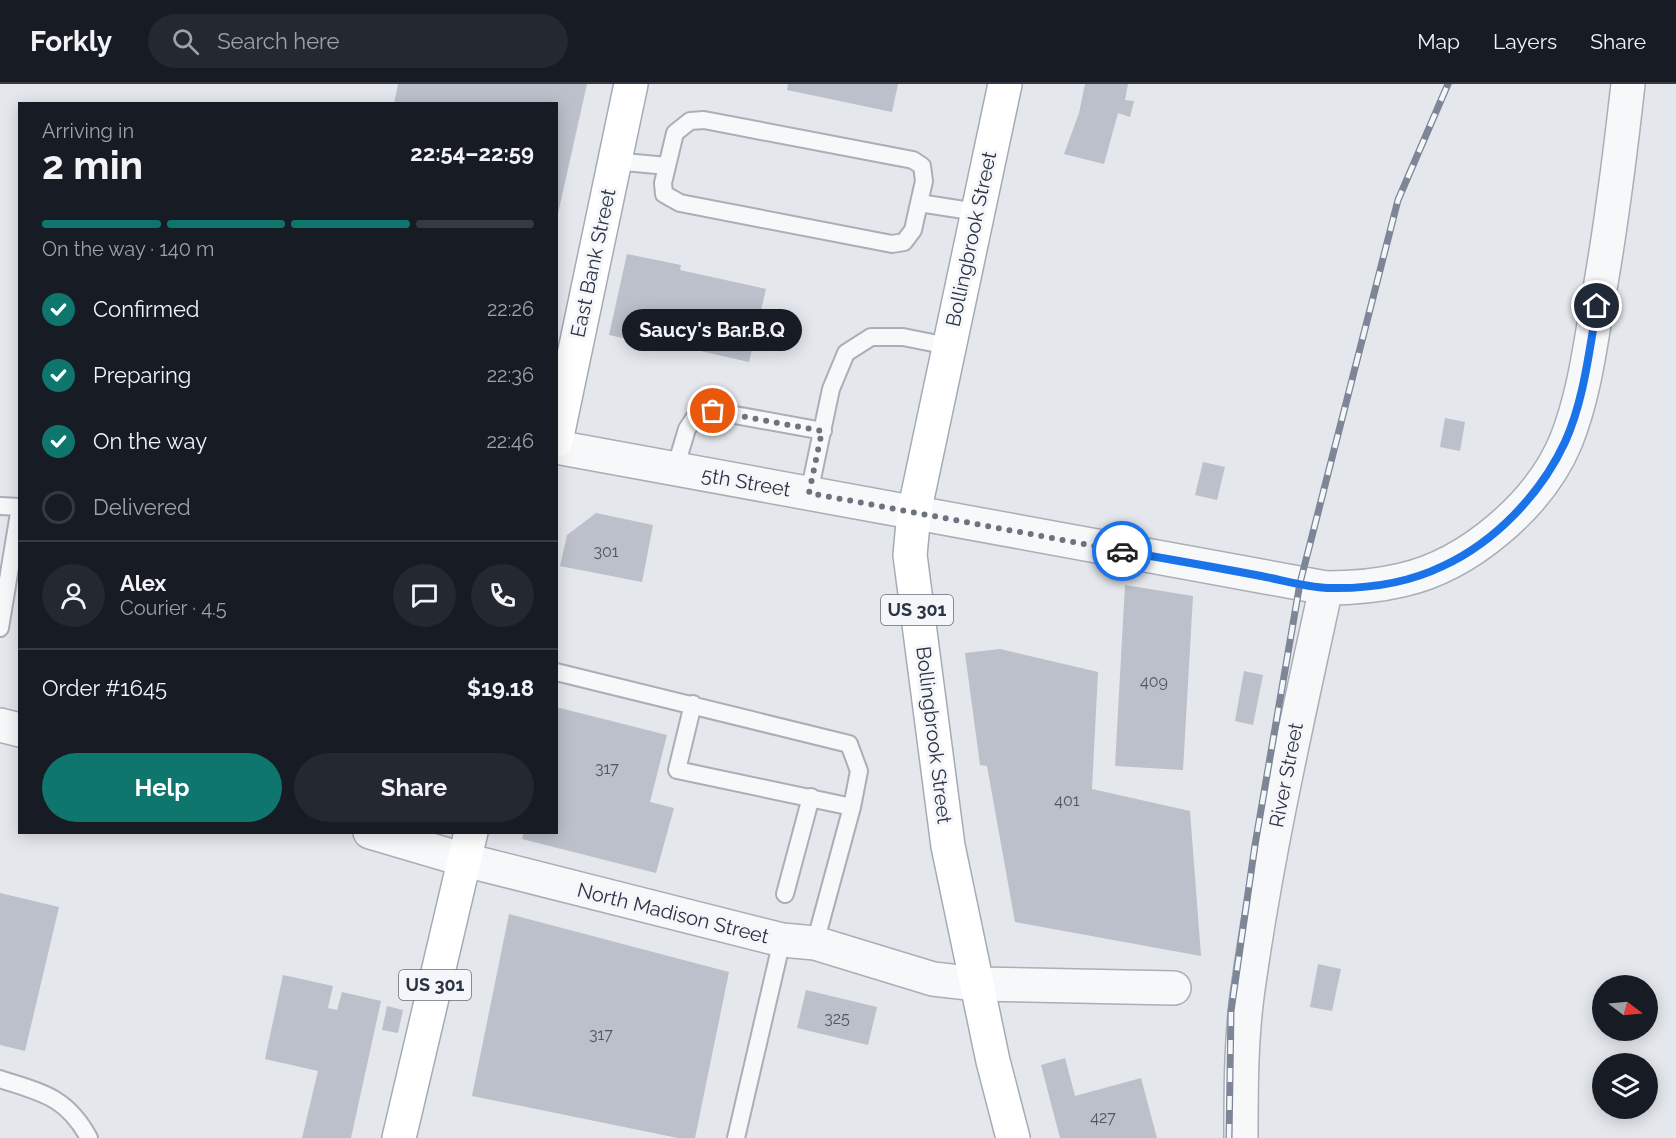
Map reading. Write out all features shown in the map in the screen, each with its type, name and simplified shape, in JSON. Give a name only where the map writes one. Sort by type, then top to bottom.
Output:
[{"type":"main road","name":"East Bank Street","points":[[558,431],[631,84]]},
{"type":"main road","name":"Bollingbrook Street","points":[[1005,84],[914,513],[910,555],[948,846],[993,1061],[1013,1138]]},
{"type":"main road","name":"US 301","points":[[399,1138],[468,846]]},
{"type":"street","points":[[1326,588],[1362,587],[1403,580],[1443,566],[1489,537],[1517,512],[1547,477],[1566,441],[1582,389],[1608,243],[1628,84]]},
{"type":"street","name":"5th Street","points":[[558,447],[1326,588]]},
{"type":"street","name":"River Street","points":[[1241,1138],[1241,1070],[1248,990],[1279,804],[1326,588]]},
{"type":"street","points":[[0,725],[18,730]]},
{"type":"street","name":"North Madison Street","points":[[384,834],[468,846],[782,940],[815,943],[933,979],[977,984],[1174,988]]},
{"type":"lane","points":[[704,120],[913,160],[922,166],[924,181],[919,203],[913,230],[904,242],[892,244],[680,203],[664,194],[663,183],[675,133],[690,121],[704,120]]},
{"type":"lane","points":[[614,161],[667,166]]},
{"type":"lane","points":[[919,203],[977,212]]},
{"type":"lane","points":[[809,493],[831,389],[846,353],[871,337],[903,337],[948,346]]},
{"type":"lane","points":[[675,469],[687,429],[697,414],[713,411],[822,431]]},
{"type":"lane","points":[[0,506],[18,507]]},
{"type":"lane","points":[[0,628],[18,519]]},
{"type":"lane","points":[[558,672],[849,744],[859,771],[852,807],[815,943]]},
{"type":"lane","points":[[693,704],[677,770],[852,807]]},
{"type":"lane","points":[[785,894],[811,797]]},
{"type":"lane","points":[[736,1138],[782,940]]},
{"type":"lane","points":[[0,1079],[45,1094],[61,1102],[79,1119],[89,1138]]},
{"type":"building","points":[[398,84],[587,84],[558,214],[558,102],[394,102]]},
{"type":"building","points":[[788,84],[898,84],[892,112],[787,90]]},
{"type":"building","points":[[1085,84],[1128,84],[1125,100],[1134,101],[1130,117],[1118,113],[1104,164],[1064,154],[1079,113]]},
{"type":"building","points":[[627,254],[681,265],[680,270],[766,289],[749,362],[665,343],[664,347],[609,335]]},
{"type":"building","points":[[1445,418],[1465,422],[1460,451],[1440,447]]},
{"type":"building","points":[[1203,462],[1225,467],[1217,500],[1195,495]]},
{"type":"building","points":[[596,513],[653,525],[642,582],[560,566],[567,535]]},
{"type":"building","points":[[1125,585],[1193,596],[1183,770],[1115,766]]},
{"type":"building","points":[[1000,649],[1098,672],[1092,789],[1190,811],[1201,956],[1015,922],[987,766],[980,765],[965,653]]},
{"type":"building","points":[[1244,671],[1263,675],[1253,725],[1235,721]]},
{"type":"building","points":[[558,708],[667,735],[650,802],[674,808],[656,873],[522,839],[523,834],[558,834]]},
{"type":"building","points":[[0,893],[59,907],[25,1051],[0,1045]]},
{"type":"building","points":[[509,914],[729,972],[695,1138],[678,1138],[472,1096]]},
{"type":"building","points":[[1318,964],[1341,969],[1332,1011],[1310,1007]]},
{"type":"building","points":[[283,975],[333,986],[328,1008],[337,1010],[342,992],[381,1001],[351,1138],[302,1138],[318,1071],[265,1059]]},
{"type":"building","points":[[806,990],[877,1007],[868,1045],[797,1028]]},
{"type":"building","points":[[387,1006],[403,1010],[398,1033],[382,1030]]},
{"type":"building","points":[[1065,1058],[1075,1096],[1141,1078],[1157,1138],[1060,1138],[1041,1065]]},
{"type":"railway","points":[[1229,1138],[1231,1011],[1255,845],[1300,583],[1398,200],[1448,84]]},
{"type":"way so far","points":[[713,411],[822,431],[809,493],[1122,551]]},
{"type":"place","name":"Saucy's Bar.B.Q","points":[[713,411]]},
{"type":"route","points":[[1122,551],[1326,588],[1362,587],[1403,580],[1443,566],[1489,537],[1517,512],[1547,477],[1566,441],[1582,389],[1597,306]]}]
